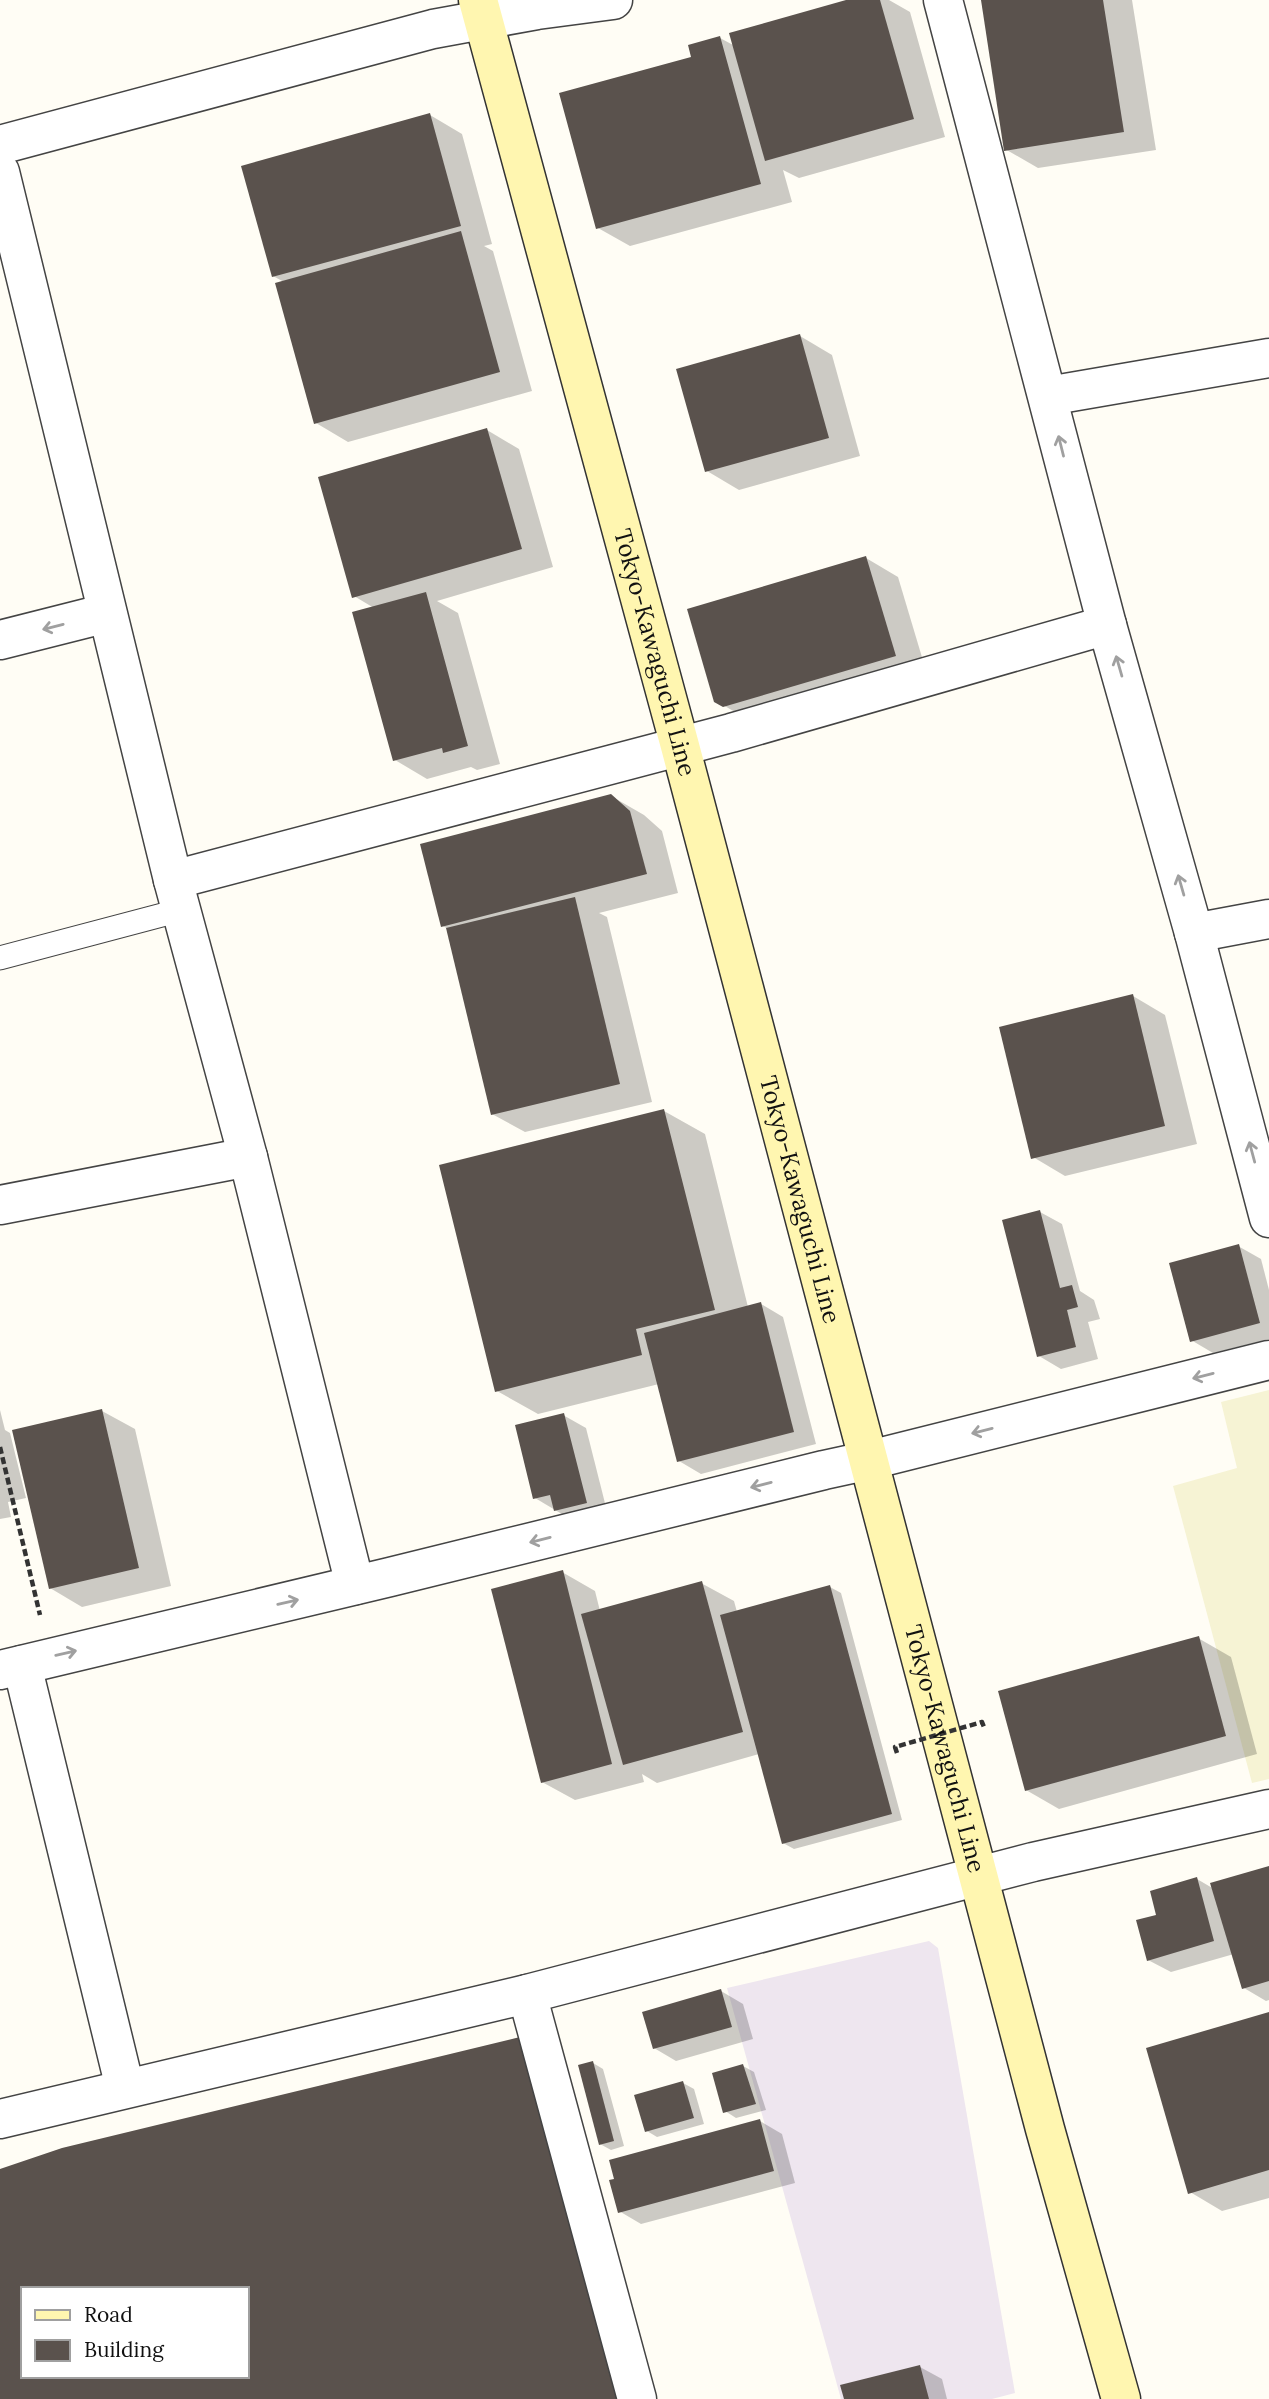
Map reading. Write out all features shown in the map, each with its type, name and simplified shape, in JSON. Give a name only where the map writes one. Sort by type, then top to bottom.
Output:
[{"type":"main road","name":"Tokyo-Kawaguchi Line","points":[[481,10],[680,746],[1045,2129],[1121,2399]]},
{"type":"street","points":[[0,145],[433,29],[481,10],[613,0]]},
{"type":"street","points":[[943,0],[1107,625],[1194,933],[1269,1218]]},
{"type":"street","points":[[0,172],[177,895],[248,1157],[355,1585]]},
{"type":"street","points":[[1048,396],[1269,358]]},
{"type":"street","points":[[0,640],[107,613]]},
{"type":"street","points":[[177,895],[680,746],[1107,625]]},
{"type":"street","points":[[1194,933],[1269,919]]},
{"type":"street","points":[[0,1206],[248,1157]]},
{"type":"street","points":[[125,2088],[24,1664],[870,1460],[1269,1360]]},
{"type":"street","points":[[0,2119],[527,1994],[978,1875],[1269,1809]]},
{"type":"street","points":[[527,1994],[637,2399]]},
{"type":"lane","points":[[0,958],[177,895]]},
{"type":"path","points":[[0,1447],[24,1664]]},
{"type":"path","points":[[897,1753],[895,1747],[982,1722],[984,1727]]},
{"type":"shaded area","points":[[1269,1390],[1269,1779],[1252,1783],[1173,1486],[1237,1468],[1221,1402]]},
{"type":"shaded area","points":[[929,1941],[938,1948],[1015,2393],[992,2399],[841,2399],[727,1988]]},
{"type":"building","points":[[846,0],[880,0],[914,119],[765,161],[729,33]]},
{"type":"building","points":[[981,0],[1103,0],[1124,132],[1004,151]]},
{"type":"building","points":[[720,36],[761,184],[596,229],[559,93],[691,57],[688,45]]},
{"type":"building","points":[[430,113],[461,226],[272,277],[241,166]]},
{"type":"building","points":[[461,231],[500,372],[314,424],[275,283]]},
{"type":"building","points":[[800,334],[829,438],[705,472],[676,369]]},
{"type":"building","points":[[487,428],[522,549],[352,598],[318,477]]},
{"type":"building","points":[[866,556],[896,656],[723,707],[714,702],[687,609]]},
{"type":"building","points":[[426,592],[468,746],[443,753],[442,748],[393,761],[352,612]]},
{"type":"building","points":[[611,794],[630,811],[647,874],[441,927],[420,844]]},
{"type":"building","points":[[575,897],[620,1084],[491,1115],[446,928]]},
{"type":"building","points":[[1133,994],[1165,1126],[1031,1159],[999,1027]]},
{"type":"building","points":[[664,1109],[715,1310],[636,1329],[642,1355],[495,1392],[439,1165]]},
{"type":"building","points":[[1040,1210],[1060,1288],[1072,1285],[1078,1307],[1067,1310],[1076,1347],[1037,1357],[1002,1220]]},
{"type":"building","points":[[1239,1244],[1260,1323],[1190,1342],[1169,1263]]},
{"type":"building","points":[[761,1302],[794,1432],[677,1462],[644,1333]]},
{"type":"building","points":[[102,1409],[139,1568],[49,1589],[12,1430]]},
{"type":"building","points":[[564,1413],[587,1503],[554,1511],[550,1495],[533,1499],[515,1425]]},
{"type":"building","points":[[563,1570],[612,1764],[541,1783],[491,1589]]},
{"type":"building","points":[[702,1581],[743,1732],[623,1765],[581,1614]]},
{"type":"building","points":[[830,1585],[892,1814],[782,1844],[720,1615]]},
{"type":"building","points":[[1199,1636],[1226,1736],[1025,1791],[998,1691]]},
{"type":"building","points":[[1269,1866],[1269,1981],[1242,1989],[1210,1883]]},
{"type":"building","points":[[1197,1877],[1214,1941],[1147,1961],[1136,1920],[1156,1915],[1150,1891]]},
{"type":"building","points":[[721,1989],[732,2027],[653,2049],[642,2012]]},
{"type":"building","points":[[1269,2012],[1269,2170],[1188,2194],[1146,2048]]},
{"type":"building","points":[[520,2037],[618,2399],[0,2399],[0,2169],[62,2148]]},
{"type":"building","points":[[593,2061],[614,2141],[599,2145],[578,2065]]},
{"type":"building","points":[[743,2064],[756,2104],[723,2113],[712,2073]]},
{"type":"building","points":[[683,2081],[694,2118],[645,2132],[634,2095]]},
{"type":"building","points":[[760,2119],[774,2171],[618,2213],[609,2180],[614,2179],[609,2160]]},
{"type":"building","points":[[920,2365],[929,2399],[844,2399],[840,2385]]}]
